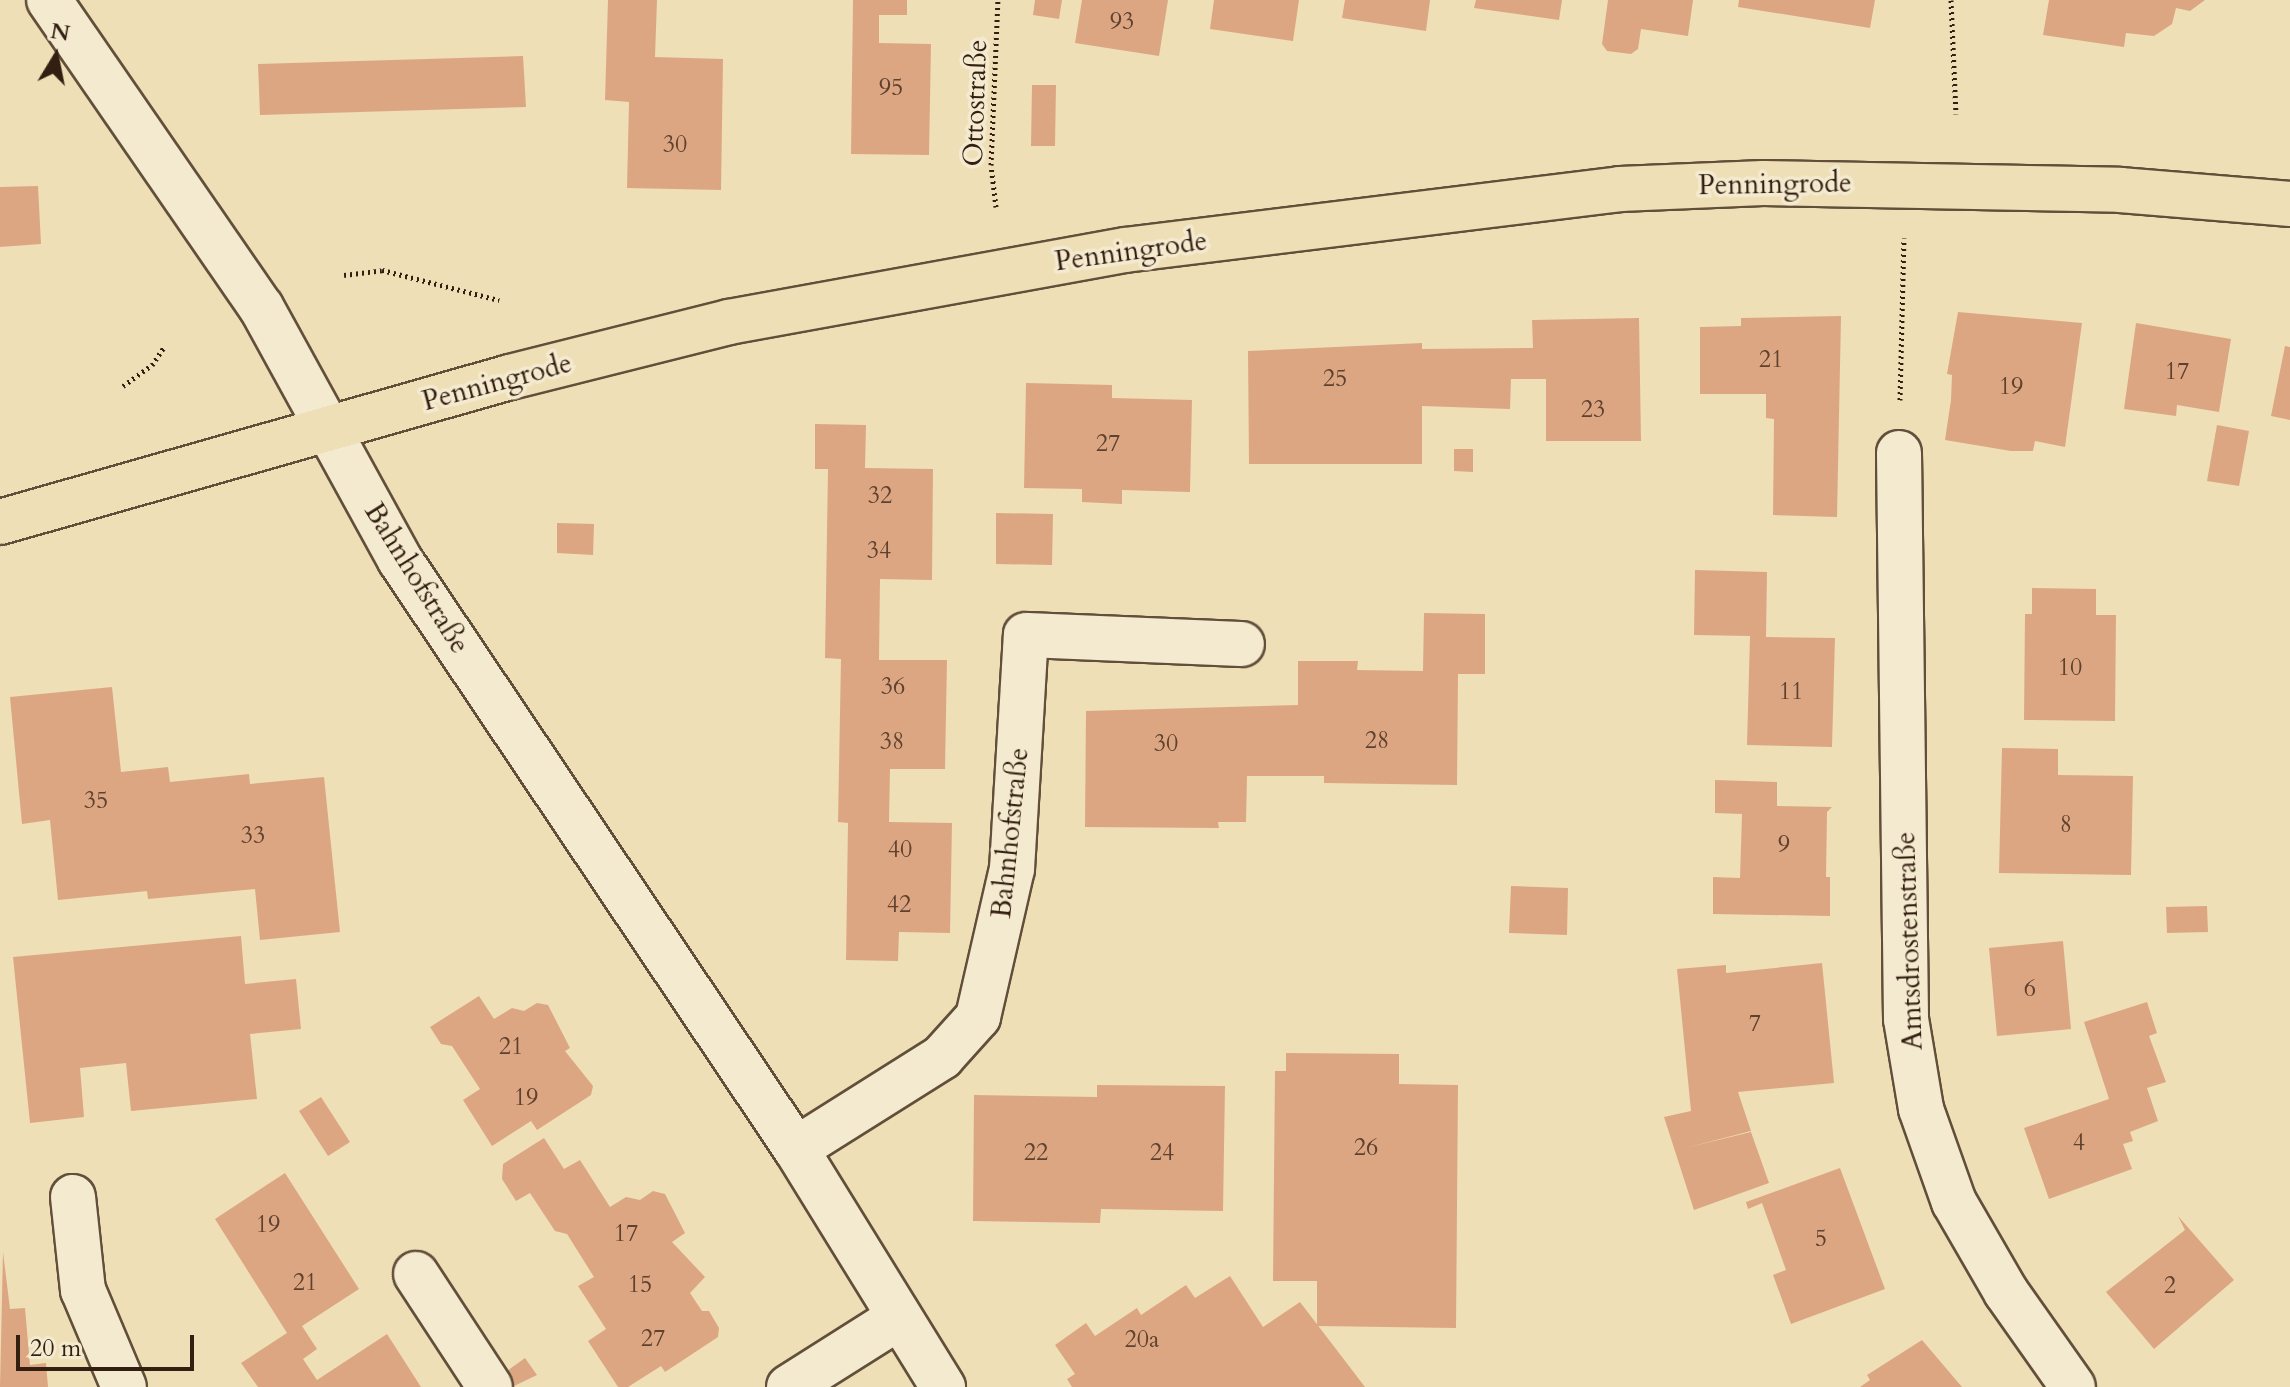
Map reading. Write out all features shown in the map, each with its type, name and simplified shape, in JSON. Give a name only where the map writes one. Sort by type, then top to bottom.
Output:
[{"type":"main road","name":"Penningrode","points":[[0,522],[329,428],[729,322],[1125,250],[1620,189],[1907,183],[2120,190],[2290,204]]},
{"type":"street","name":"Bahnhofstraße","points":[[49,0],[261,307],[400,560],[796,1149],[943,1387]]},
{"type":"street","name":"Amtsdrostenstraße","points":[[1899,453],[1906,1019],[1921,1109],[1954,1202],[2006,1292],[2073,1387]]},
{"type":"street","name":"Bahnhofstraße","points":[[796,1149],[942,1057],[978,1017],[1012,869],[1026,635],[1242,644]]},
{"type":"street","points":[[73,1197],[83,1290],[124,1387]]},
{"type":"street","points":[[416,1274],[490,1387]]},
{"type":"street","points":[[789,1387],[898,1318]]},
{"type":"path","name":"Ottostraße","points":[[996,207],[991,165],[998,0]]},
{"type":"path","points":[[1951,0],[1956,114]]},
{"type":"path","points":[[1899,453],[1905,230]]},
{"type":"path","points":[[344,275],[382,270],[499,300]]},
{"type":"path","points":[[123,386],[152,365],[165,346]]},
{"type":"building","points":[[608,0],[657,0],[655,57],[723,59],[721,190],[627,188],[629,102],[605,100]]},
{"type":"building","points":[[853,0],[907,0],[907,15],[879,15],[879,43],[931,44],[929,155],[851,154]]},
{"type":"building","points":[[1035,0],[1062,0],[1059,19],[1033,15]]},
{"type":"building","points":[[1082,0],[1168,0],[1159,56],[1075,43]]},
{"type":"building","points":[[1214,0],[1299,0],[1293,41],[1210,29]]},
{"type":"building","points":[[1345,0],[1430,0],[1426,31],[1342,18]]},
{"type":"building","points":[[1476,0],[1562,0],[1559,20],[1474,8]]},
{"type":"building","points":[[1608,0],[1693,0],[1688,36],[1641,29],[1638,49],[1631,54],[1607,51],[1602,44]]},
{"type":"building","points":[[1739,0],[1875,0],[1870,28],[1738,7]]},
{"type":"building","points":[[2049,0],[2205,0],[2190,11],[2176,8],[2172,24],[2154,36],[2126,33],[2124,47],[2043,35]]},
{"type":"building","points":[[523,56],[526,107],[260,115],[258,64]]},
{"type":"building","points":[[1032,85],[1056,85],[1055,146],[1031,146]]},
{"type":"building","points":[[38,186],[41,244],[0,247],[0,187]]},
{"type":"building","points":[[1958,312],[2082,323],[2065,447],[2035,441],[2033,451],[2011,451],[1945,440],[1952,375],[1947,374]]},
{"type":"building","points":[[1841,316],[1837,517],[1773,515],[1774,419],[1766,418],[1766,394],[1700,394],[1700,327],[1741,326],[1741,318]]},
{"type":"building","points":[[1639,318],[1641,441],[1546,441],[1546,379],[1511,379],[1510,409],[1422,406],[1422,464],[1249,464],[1248,351],[1422,343],[1422,349],[1533,348],[1532,320]]},
{"type":"building","points":[[2136,323],[2231,339],[2219,412],[2177,405],[2176,416],[2124,409]]},
{"type":"building","points":[[2285,346],[2290,347],[2290,420],[2271,416]]},
{"type":"building","points":[[1026,383],[1112,385],[1112,398],[1192,400],[1190,492],[1122,490],[1122,504],[1082,502],[1082,489],[1024,488]]},
{"type":"building","points":[[815,424],[866,425],[865,468],[933,469],[932,580],[880,579],[879,660],[947,660],[945,769],[890,769],[889,822],[952,823],[950,933],[899,932],[898,961],[846,960],[848,823],[838,822],[841,659],[825,658],[828,469],[815,469]]},
{"type":"building","points":[[2217,425],[2249,431],[2239,486],[2207,481]]},
{"type":"building","points":[[1454,449],[1473,449],[1473,472],[1454,471]]},
{"type":"building","points":[[996,513],[1053,514],[1052,565],[996,564]]},
{"type":"building","points":[[557,523],[594,524],[593,555],[557,553]]},
{"type":"building","points":[[1695,570],[1767,572],[1766,637],[1835,638],[1832,747],[1747,745],[1750,636],[1694,635]]},
{"type":"building","points":[[2032,588],[2096,589],[2096,615],[2116,615],[2115,721],[2024,720],[2025,614],[2032,614]]},
{"type":"building","points":[[1424,613],[1485,614],[1485,674],[1458,674],[1457,785],[1324,783],[1324,776],[1247,776],[1246,822],[1218,822],[1219,828],[1085,827],[1086,711],[1298,705],[1298,661],[1358,661],[1357,670],[1423,671]]},
{"type":"building","points":[[112,687],[121,772],[168,767],[170,782],[249,774],[250,784],[324,777],[340,932],[260,940],[255,889],[148,899],[147,891],[58,900],[50,820],[22,824],[10,697]]},
{"type":"building","points":[[2002,748],[2058,749],[2058,775],[2133,776],[2131,875],[1999,873]]},
{"type":"building","points":[[1715,780],[1777,782],[1777,806],[1832,807],[1827,812],[1826,877],[1830,877],[1830,916],[1713,914],[1713,877],[1740,878],[1742,814],[1715,813]]},
{"type":"building","points":[[1511,886],[1568,888],[1567,935],[1509,933]]},
{"type":"building","points":[[2207,906],[2208,932],[2167,933],[2166,907]]},
{"type":"building","points":[[241,936],[245,984],[296,979],[301,1029],[250,1034],[257,1099],[131,1111],[126,1063],[80,1068],[84,1117],[30,1123],[13,957]]},
{"type":"building","points":[[2063,941],[2071,1029],[1997,1036],[1989,948]]},
{"type":"building","points":[[1822,963],[1834,1083],[1738,1092],[1751,1131],[1685,1148],[1751,1132],[1769,1183],[1694,1210],[1664,1117],[1691,1111],[1677,969],[1726,965],[1726,973]]},
{"type":"building","points":[[479,996],[494,1019],[512,1008],[524,1011],[537,1003],[548,1005],[570,1048],[565,1051],[593,1086],[591,1095],[537,1130],[531,1121],[492,1146],[463,1100],[480,1089],[452,1046],[441,1044],[430,1027]]},
{"type":"building","points":[[2147,1002],[2157,1033],[2149,1036],[2166,1082],[2147,1088],[2158,1121],[2130,1132],[2133,1141],[2123,1144],[2132,1169],[2049,1199],[2024,1128],[2109,1099],[2084,1022]]},
{"type":"building","points":[[1286,1053],[1399,1054],[1399,1084],[1458,1085],[1456,1328],[1317,1326],[1317,1281],[1273,1281],[1275,1071],[1286,1071]]},
{"type":"building","points":[[1097,1085],[1225,1086],[1223,1211],[1101,1209],[1100,1223],[973,1221],[974,1095],[1097,1097]]},
{"type":"building","points":[[321,1097],[350,1142],[328,1156],[299,1111]]},
{"type":"building","points":[[544,1138],[564,1169],[580,1160],[610,1207],[626,1197],[640,1200],[653,1191],[665,1194],[685,1233],[672,1242],[705,1277],[690,1293],[702,1311],[709,1311],[719,1328],[718,1337],[665,1372],[661,1366],[628,1387],[618,1387],[588,1341],[606,1329],[578,1286],[594,1277],[567,1234],[555,1231],[530,1193],[516,1201],[502,1179],[503,1164]]},
{"type":"building","points":[[1840,1168],[1885,1289],[1791,1324],[1773,1275],[1786,1270],[1762,1203],[1748,1209],[1746,1202]]},
{"type":"building","points":[[285,1173],[359,1289],[302,1326],[317,1349],[303,1359],[317,1380],[387,1334],[421,1387],[258,1387],[241,1363],[287,1333],[215,1219]]},
{"type":"building","points":[[2178,1216],[2234,1280],[2154,1349],[2106,1292],[2185,1230]]},
{"type":"building","points":[[3,1252],[10,1309],[25,1308],[30,1365],[46,1363],[48,1387],[0,1387]]},
{"type":"building","points":[[1230,1276],[1263,1327],[1300,1302],[1365,1387],[1072,1387],[1067,1379],[1075,1374],[1055,1345],[1086,1323],[1095,1336],[1137,1308],[1141,1315],[1186,1285],[1195,1298]]},
{"type":"building","points":[[1922,1340],[1962,1387],[1860,1387],[1870,1380],[1867,1375]]},
{"type":"building","points":[[525,1358],[537,1375],[512,1387],[503,1374]]}]
